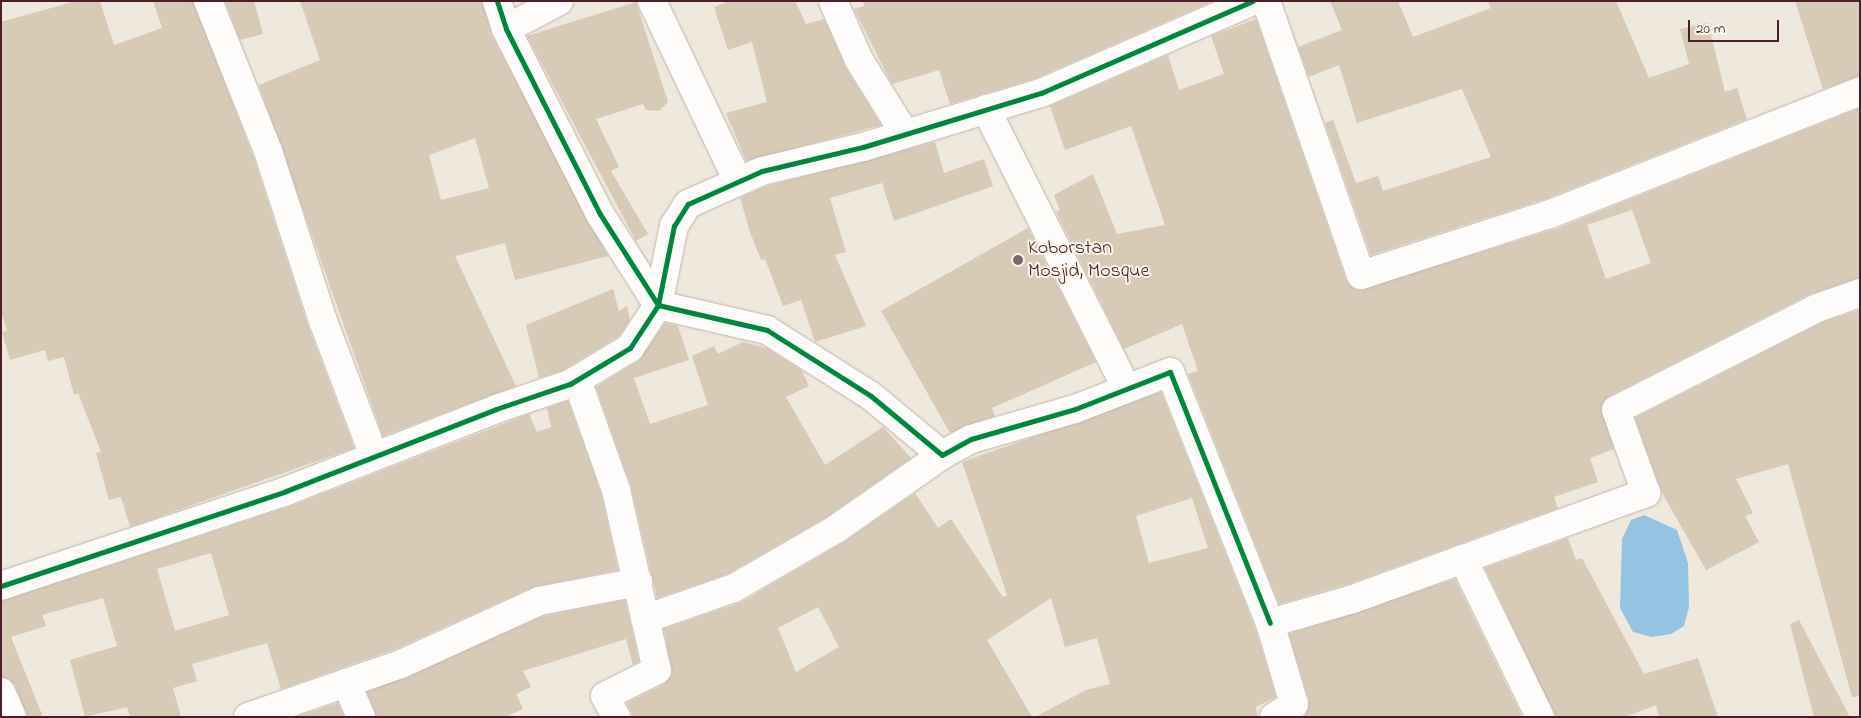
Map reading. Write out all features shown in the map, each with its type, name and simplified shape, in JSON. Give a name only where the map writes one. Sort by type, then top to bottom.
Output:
[{"type":"street","points":[[208,1],[268,151],[323,321],[374,456]]},
{"type":"street","points":[[497,1],[506,29],[600,214],[658,305],[767,330],[871,396],[942,454]]},
{"type":"street","points":[[506,29],[559,1]]},
{"type":"street","points":[[652,1],[738,182]]},
{"type":"street","points":[[833,1],[859,60],[905,134]]},
{"type":"street","points":[[1,586],[286,491],[577,380],[630,348],[658,305],[674,226],[688,204],[762,171],[905,134],[1040,93],[1253,1]]},
{"type":"street","points":[[1266,1],[1361,275],[1550,214],[1860,91]]},
{"type":"street","points":[[986,109],[1127,389]]},
{"type":"street","points":[[1270,623],[1463,558],[1646,493],[1616,410],[1817,308],[1860,293]]},
{"type":"street","points":[[645,619],[734,588],[836,530],[942,454],[971,439],[1127,389],[1170,372],[1270,623],[1294,704],[1274,717]]},
{"type":"street","points":[[577,380],[616,490],[657,670],[605,696],[616,717]]},
{"type":"street","points":[[1463,558],[1540,717]]},
{"type":"street","points":[[248,717],[401,664],[539,600],[638,582]]},
{"type":"street","points":[[346,683],[361,717]]},
{"type":"street","points":[[1,692],[12,717]]},
{"type":"water","points":[[1644,515],[1677,530],[1688,563],[1689,607],[1684,626],[1671,634],[1652,637],[1633,632],[1620,608],[1622,539],[1631,520]]},
{"type":"building","points":[[76,1],[100,1],[114,45],[162,28],[153,1],[193,1],[253,156],[308,326],[354,448],[130,527],[121,497],[109,500],[96,453],[101,452],[78,393],[74,395],[64,357],[48,361],[45,350],[10,360],[2,332],[7,331],[1,312],[1,22]]},
{"type":"building","points":[[225,1],[254,1],[263,34],[240,40]]},
{"type":"building","points":[[300,1],[482,1],[492,36],[608,256],[515,280],[505,243],[455,256],[516,386],[383,436],[259,85],[320,60]],"holes":[[[475,138],[489,188],[441,200],[429,155]]]},
{"type":"building","points":[[729,1],[795,1],[806,24],[824,19],[846,68],[881,125],[746,161],[726,113],[767,102],[752,42],[728,50],[714,7]]},
{"type":"building","points":[[863,1],[1213,1],[1036,78],[950,104],[939,70],[892,84],[854,9],[864,6]]},
{"type":"building","points":[[1330,1],[1398,1],[1413,37],[1491,8],[1488,1],[1616,1],[1649,78],[1689,64],[1680,29],[1708,23],[1725,92],[1737,88],[1747,119],[1545,199],[1371,255],[1325,123],[1333,120],[1356,183],[1378,176],[1383,191],[1491,157],[1462,89],[1357,123],[1339,65],[1309,77],[1298,47],[1342,30]]},
{"type":"building","points":[[1795,1],[1860,1],[1860,76],[1823,89]]},
{"type":"building","points":[[636,2],[668,102],[659,111],[646,110],[643,104],[596,119],[619,167],[611,171],[648,234],[636,241],[527,36]]},
{"type":"building","points":[[1256,19],[1346,280],[1357,290],[1556,229],[1860,108],[1860,278],[1810,294],[1609,396],[1601,408],[1614,449],[1590,458],[1598,482],[1554,497],[1558,508],[1348,584],[1279,604],[1188,374],[1198,371],[1182,324],[1124,349],[1056,212],[1060,210],[1054,195],[1093,174],[1117,234],[1165,225],[1131,126],[1065,150],[1050,106],[1168,55],[1179,90],[1224,74],[1211,36]],"holes":[[[1632,210],[1651,263],[1606,279],[1587,225]]]},
{"type":"building","points":[[935,142],[944,173],[984,159],[993,186],[894,221],[882,183],[830,198],[846,252],[835,255],[866,326],[815,342],[801,300],[783,306],[765,259],[761,260],[740,198],[767,186]]},
{"type":"building","points":[[1028,228],[1096,362],[992,408],[995,416],[950,433],[881,311]]},
{"type":"building","points":[[613,289],[619,311],[627,306],[630,320],[619,336],[563,370],[539,378],[526,325]]},
{"type":"building","points":[[1860,310],[1860,696],[1852,697],[1788,464],[1736,479],[1753,513],[1745,516],[1759,542],[1706,570],[1661,491],[1635,418],[1823,322]]},
{"type":"building","points":[[665,323],[678,326],[689,360],[634,378],[650,424],[708,405],[692,356],[714,346],[718,354],[743,342],[767,348],[802,371],[809,386],[786,397],[825,465],[883,427],[911,458],[828,516],[727,574],[657,598],[631,486],[596,387],[638,361]]},
{"type":"building","points":[[1161,392],[1255,628],[1276,697],[1256,707],[1258,717],[1035,717],[1086,690],[1110,684],[1097,638],[1065,647],[1051,598],[987,640],[1032,717],[633,717],[627,703],[664,684],[672,674],[664,629],[742,602],[844,542],[915,493],[938,528],[951,519],[1003,597],[1007,595],[962,462]],"holes":[[[1192,498],[1208,548],[1149,563],[1136,516]],[[818,607],[839,647],[796,672],[778,628]]]},
{"type":"building","points":[[568,401],[601,494],[618,570],[533,587],[395,649],[281,689],[267,643],[192,664],[197,681],[173,688],[181,717],[130,717],[127,707],[85,717],[70,660],[117,646],[103,598],[42,615],[46,626],[11,637],[43,717],[27,717],[15,685],[1,677],[1,601],[291,506],[529,414],[537,432],[551,427],[547,408]],"holes":[[[211,553],[229,615],[175,631],[157,569]]]},
{"type":"building","points":[[1568,538],[1576,560],[1582,558],[1644,674],[1698,658],[1718,717],[1659,717],[1656,705],[1625,717],[1555,717],[1485,568]]},
{"type":"building","points":[[1455,579],[1522,717],[1305,717],[1309,700],[1289,634]]},
{"type":"building","points":[[625,600],[639,662],[633,665],[626,639],[523,671],[531,687],[516,694],[523,709],[506,717],[376,717],[367,692],[544,616]]},
{"type":"building","points":[[1799,620],[1850,717],[1814,717],[1790,624]]},
{"type":"building","points":[[338,703],[344,717],[296,717]]},
{"type":"cycle path","points":[[497,1],[506,29],[600,214],[658,305],[767,330],[871,396],[942,455],[971,439],[1075,409],[1170,372],[1270,623]]},
{"type":"cycle path","points":[[1,586],[286,491],[496,409],[570,384],[630,348],[658,305],[674,226],[688,204],[762,171],[863,147],[1041,93],[1253,1]]},
{"type":"place","name":"Koborstan Mosjid, Mosque","points":[[1018,260]]}]
